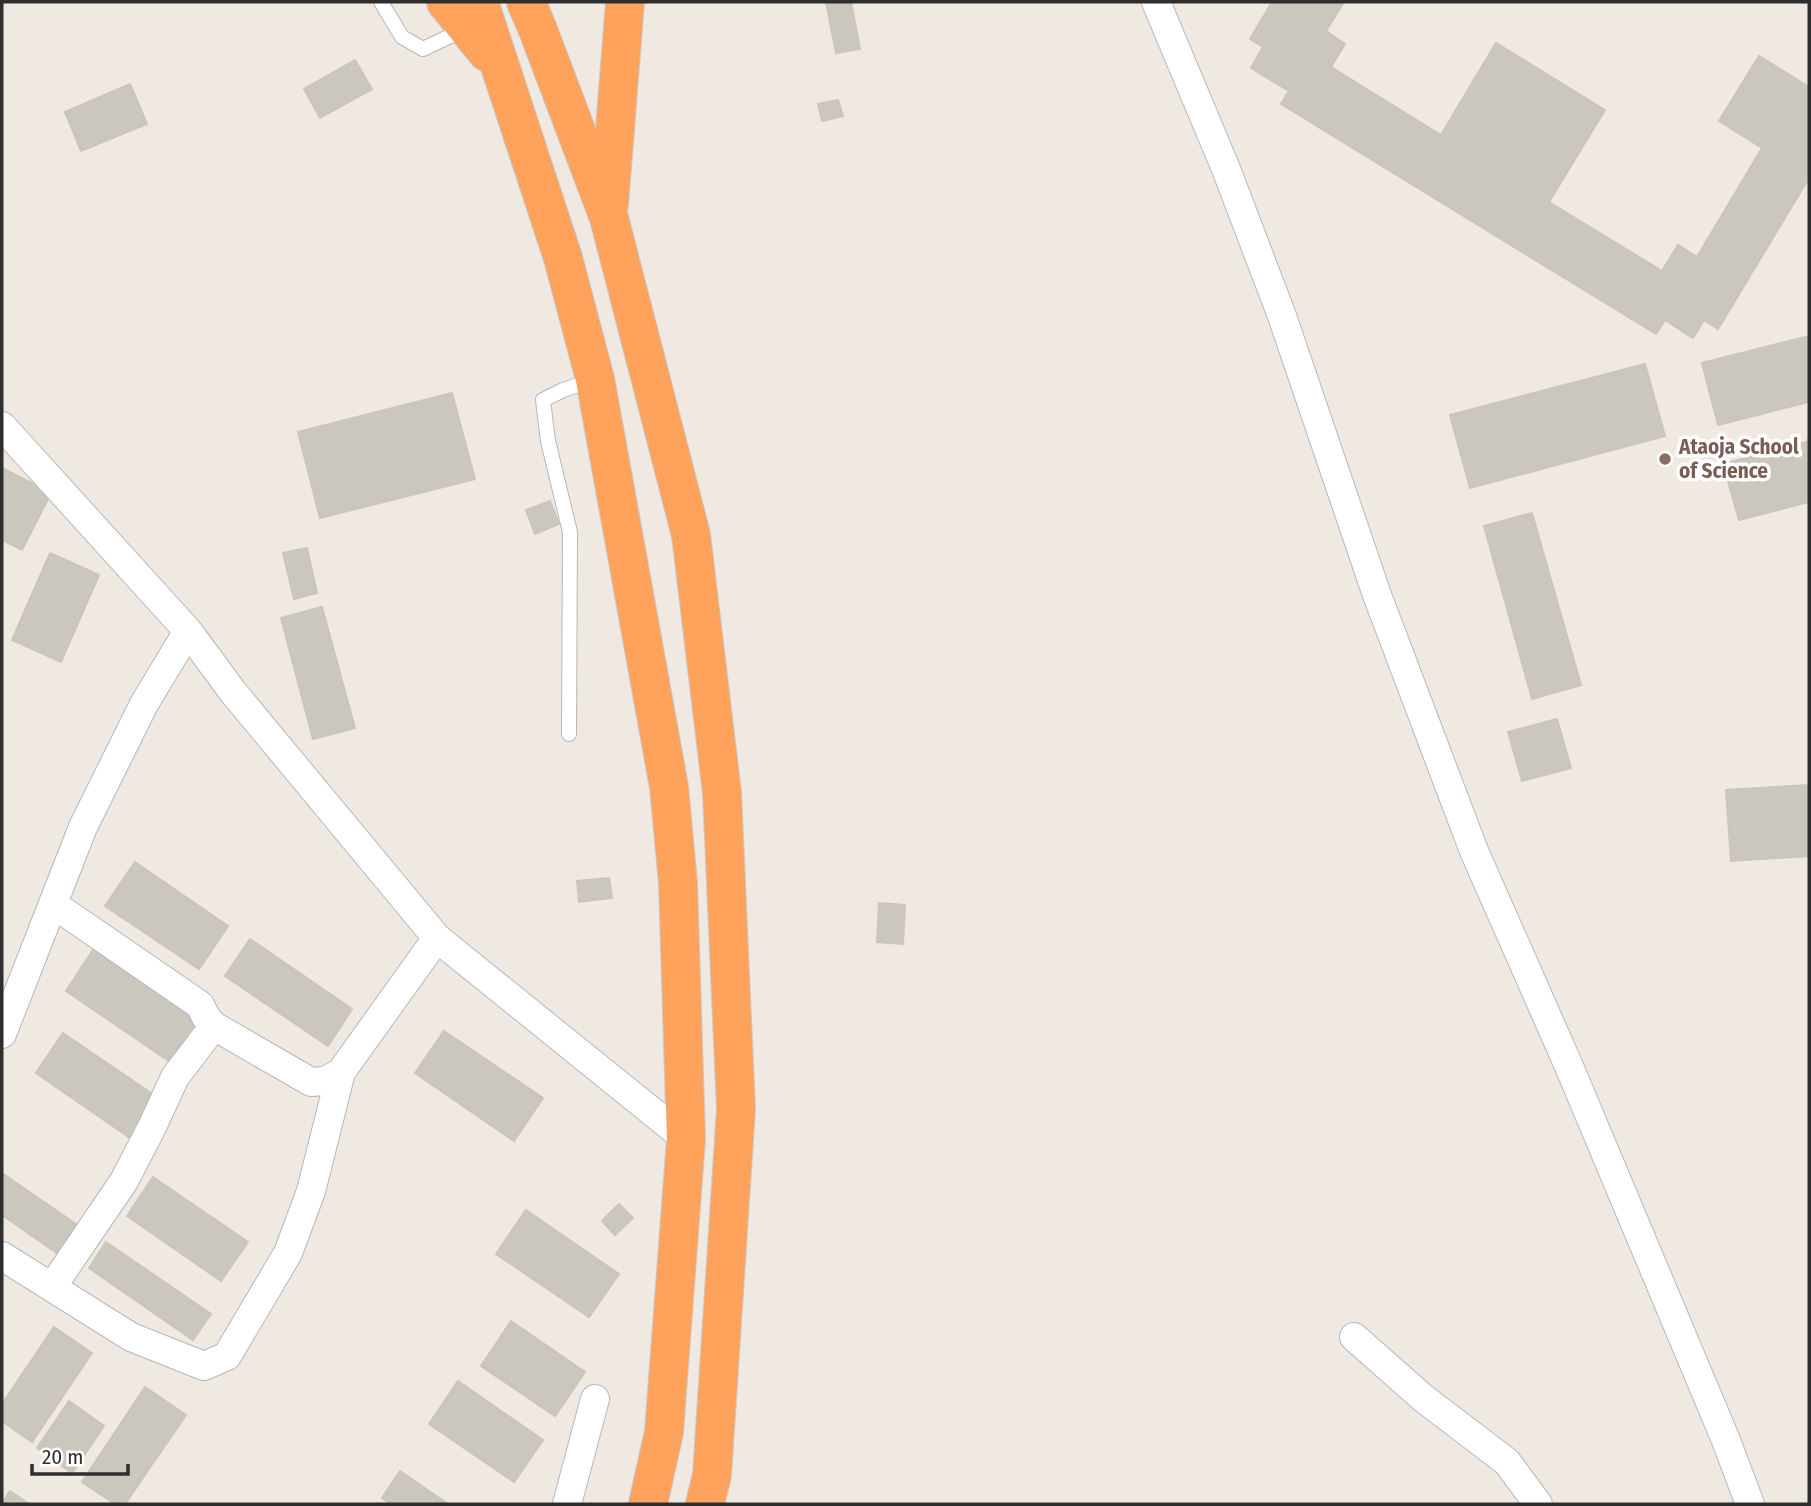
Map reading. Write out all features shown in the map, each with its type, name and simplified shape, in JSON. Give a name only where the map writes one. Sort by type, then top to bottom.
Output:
[{"type":"highway","points":[[526,2],[608,218],[691,536],[722,793],[736,1109],[712,1475],[705,1504]]},
{"type":"highway","points":[[608,218],[625,2]]},
{"type":"highway","points":[[464,10],[501,71],[563,258],[595,379],[668,787],[678,883],[686,1139],[664,1432],[648,1504]]},
{"type":"street","points":[[1156,2],[1226,169],[1282,316],[1377,595],[1474,851],[1568,1064],[1725,1438],[1750,1504]]},
{"type":"street","points":[[2,426],[188,631],[233,692],[437,938],[686,1139]]},
{"type":"street","points":[[2,1034],[83,827],[144,704],[188,631]]},
{"type":"street","points":[[52,904],[201,1006],[214,1026],[310,1082],[325,1081],[341,1072]]},
{"type":"street","points":[[2,1256],[131,1338],[204,1366],[227,1356],[288,1252],[311,1191],[341,1072],[437,938]]},
{"type":"street","points":[[52,1287],[124,1181],[175,1077],[214,1026]]},
{"type":"street","points":[[1354,1337],[1423,1398],[1507,1462],[1538,1504]]},
{"type":"street","points":[[567,1504],[595,1399]]},
{"type":"lane","points":[[382,2],[402,37],[423,49],[464,10]]},
{"type":"lane","points":[[569,734],[570,532],[548,441],[543,400],[595,379]]},
{"type":"building","points":[[826,2],[851,2],[860,49],[836,53]]},
{"type":"building","points":[[1272,2],[1344,2],[1326,31],[1345,44],[1331,67],[1441,135],[1496,43],[1605,110],[1549,202],[1662,271],[1678,245],[1697,257],[1762,148],[1719,121],[1759,56],[1809,87],[1809,178],[1718,329],[1704,320],[1693,338],[1665,320],[1656,334],[1281,104],[1289,91],[1251,68],[1263,47],[1250,39]]},
{"type":"building","points":[[355,60],[372,89],[320,118],[304,89]]},
{"type":"building","points":[[130,84],[147,124],[81,151],[65,112]]},
{"type":"building","points":[[838,100],[843,116],[822,121],[818,104]]},
{"type":"building","points":[[1809,336],[1809,402],[1718,425],[1702,363]]},
{"type":"building","points":[[1645,364],[1665,436],[1470,488],[1450,415]]},
{"type":"building","points":[[452,393],[475,479],[320,518],[298,432]]},
{"type":"building","points":[[1809,441],[1809,502],[1739,520],[1723,464]]},
{"type":"building","points":[[2,468],[51,493],[22,550],[2,540]]},
{"type":"building","points":[[550,501],[559,524],[535,534],[526,510]]},
{"type":"building","points":[[1532,513],[1581,685],[1532,699],[1484,526]]},
{"type":"building","points":[[307,548],[317,593],[294,599],[283,553]]},
{"type":"building","points":[[50,553],[99,575],[61,662],[12,640]]},
{"type":"building","points":[[322,607],[355,728],[313,739],[281,618]]},
{"type":"building","points":[[1557,719],[1571,768],[1522,781],[1508,732]]},
{"type":"building","points":[[1809,785],[1809,856],[1731,861],[1726,790]]},
{"type":"building","points":[[135,862],[228,926],[199,969],[105,906]]},
{"type":"building","points":[[609,878],[612,898],[579,902],[577,881]]},
{"type":"building","points":[[879,903],[905,905],[903,944],[877,942]]},
{"type":"building","points":[[250,939],[352,1009],[328,1046],[225,976]]},
{"type":"building","points":[[97,944],[201,1015],[169,1061],[66,991]]},
{"type":"building","points":[[444,1031],[543,1098],[514,1141],[415,1073]]},
{"type":"building","points":[[63,1033],[164,1102],[136,1142],[36,1073]]},
{"type":"building","points":[[2,1173],[86,1231],[67,1260],[2,1215]]},
{"type":"building","points":[[153,1177],[248,1242],[221,1281],[127,1216]]},
{"type":"building","points":[[619,1204],[633,1218],[615,1235],[602,1221]]},
{"type":"building","points":[[526,1210],[619,1274],[589,1317],[496,1254]]},
{"type":"building","points":[[106,1242],[211,1314],[193,1340],[89,1268]]},
{"type":"building","points":[[511,1321],[585,1372],[555,1416],[481,1366]]},
{"type":"building","points":[[54,1327],[92,1353],[32,1442],[2,1421],[2,1404]]},
{"type":"building","points":[[458,1381],[543,1440],[514,1482],[429,1424]]},
{"type":"building","points":[[145,1387],[186,1415],[125,1504],[115,1504],[82,1482]]},
{"type":"building","points":[[69,1401],[104,1426],[72,1473],[37,1448]]},
{"type":"building","points":[[400,1471],[448,1504],[391,1504],[382,1498]]},
{"type":"building","points":[[10,1491],[29,1504],[2,1504]]},
{"type":"place","name":"Ataoja School of Science","points":[[1665,459]]}]
